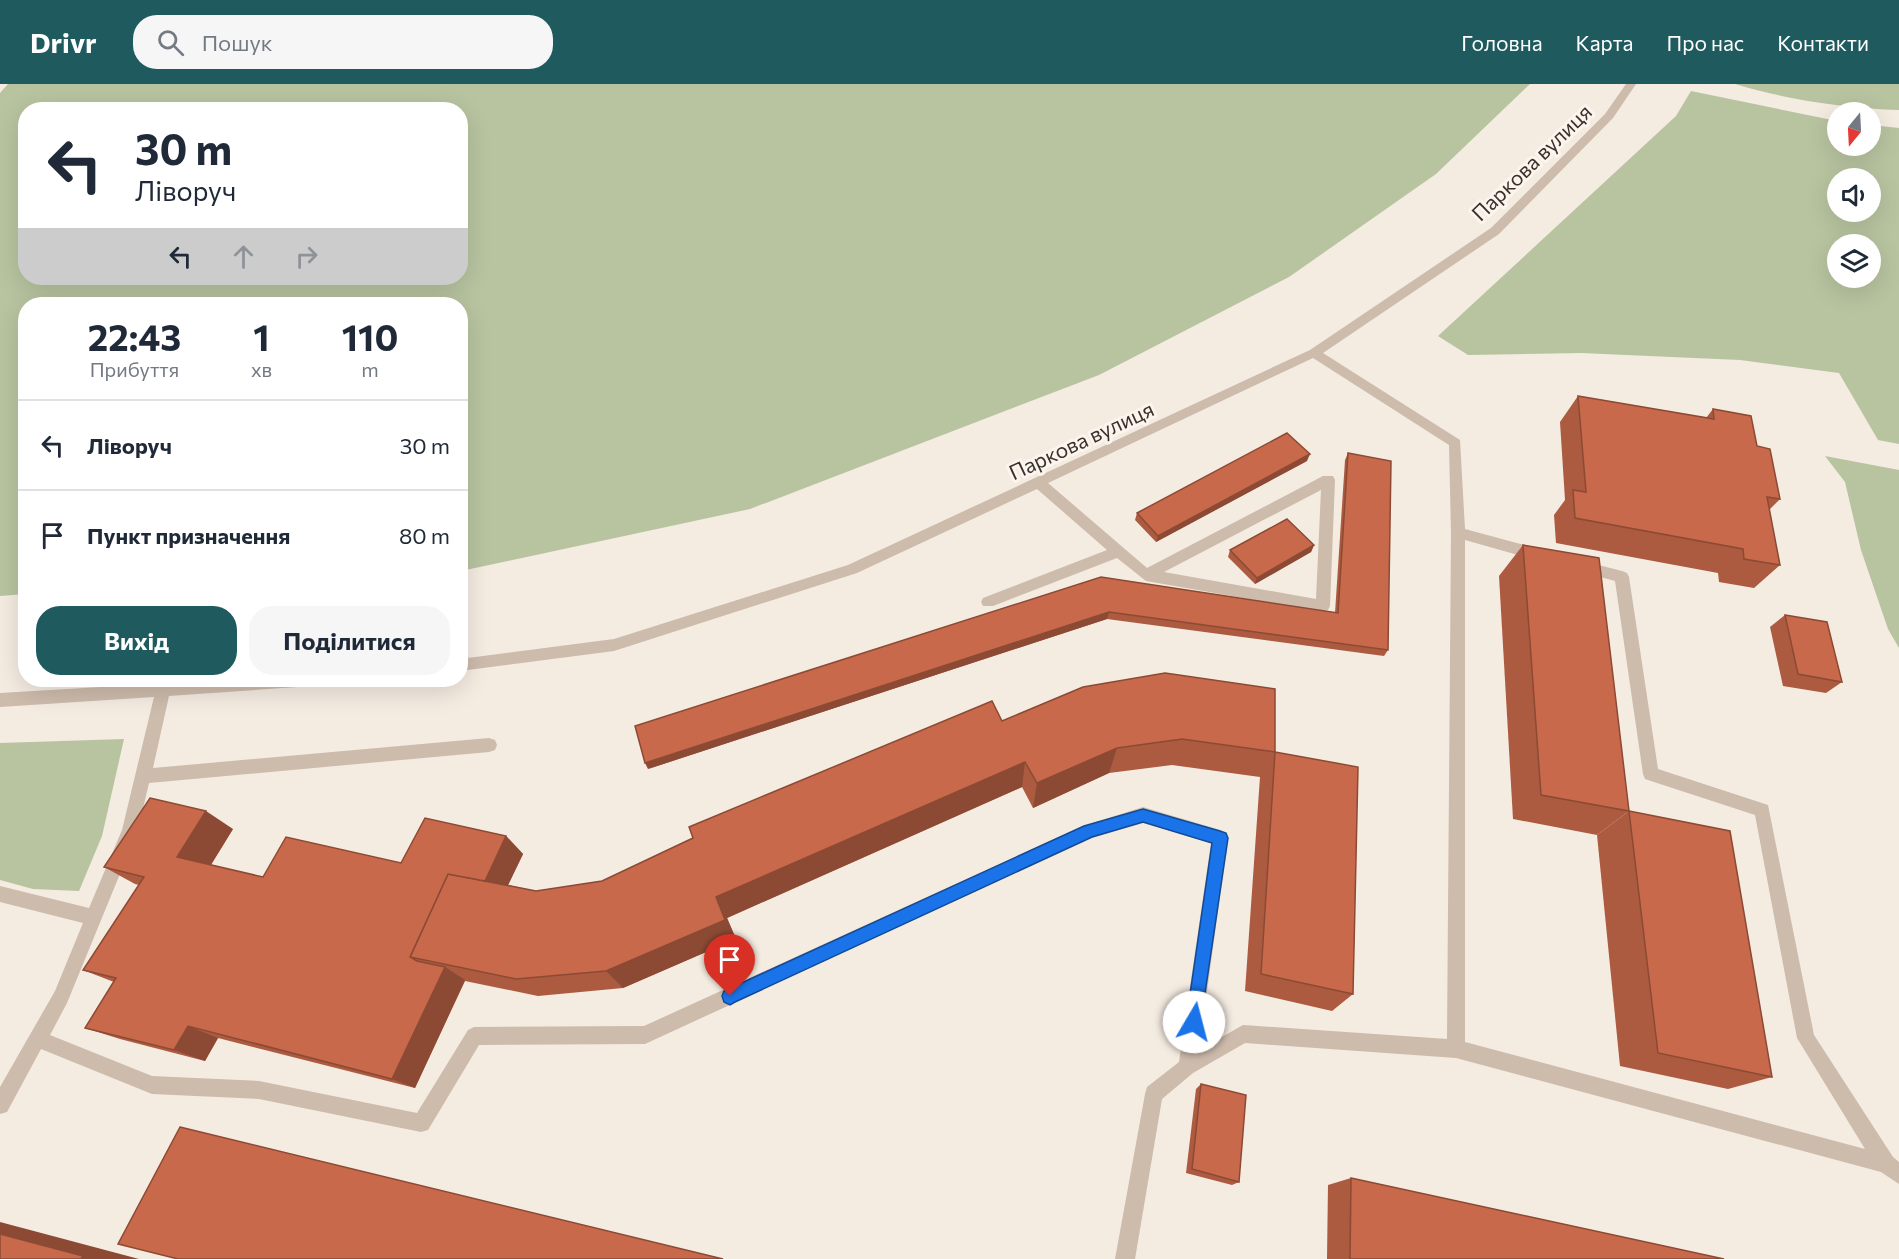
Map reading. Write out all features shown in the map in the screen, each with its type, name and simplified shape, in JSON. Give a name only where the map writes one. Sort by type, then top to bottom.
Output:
[{"type":"street","name":"Паркова вулиця","points":[[468,664],[614,645],[852,569],[1314,353],[1495,231],[1609,116],[1631,84]]},
{"type":"street","points":[[1314,353],[1455,443],[1458,533],[1456,1049]]},
{"type":"street","points":[[1039,483],[1146,574],[1323,606],[1328,480],[1146,574]]},
{"type":"street","points":[[1458,533],[1622,577],[1651,774],[1762,810],[1806,1038],[1893,1169]]},
{"type":"street","points":[[988,602],[1119,551]]},
{"type":"street","points":[[0,700],[208,687]]},
{"type":"street","points":[[0,1105],[62,997],[130,830],[163,690]]},
{"type":"street","points":[[143,776],[489,745]]},
{"type":"street","points":[[38,1039],[152,1085],[259,1090],[421,1123],[474,1036],[645,1035],[1089,831],[1143,815],[1220,838],[1187,1067]]},
{"type":"street","points":[[0,894],[94,917]]},
{"type":"street","points":[[1125,1259],[1154,1094],[1187,1067],[1243,1034],[1456,1049],[1893,1169]]},
{"type":"green space","points":[[8,84],[1530,84],[1436,174],[1289,277],[1099,375],[750,509],[468,569],[468,297],[18,297],[18,595],[0,596],[0,93]]},
{"type":"green space","points":[[1735,84],[1899,84],[1899,110],[1881,109],[1881,102],[1827,103],[1775,95]]},
{"type":"green space","points":[[1691,91],[1827,119],[1827,156],[1881,156],[1881,126],[1899,128],[1899,444],[1878,440],[1839,373],[1740,360],[1581,353],[1468,355],[1438,336],[1676,116]]},
{"type":"green space","points":[[1825,456],[1899,470],[1899,648],[1888,629],[1861,550],[1845,482]]},
{"type":"green space","points":[[124,739],[102,836],[79,891],[33,889],[0,880],[0,743]]},
{"type":"building","points":[[1578,396],[1714,419],[1713,409],[1751,416],[1757,446],[1770,449],[1780,499],[1767,497],[1780,565],[1744,559],[1743,549],[1575,518],[1573,490],[1586,492]]},
{"type":"building","points":[[1287,433],[1310,454],[1158,536],[1137,513]]},
{"type":"building","points":[[1348,453],[1391,461],[1388,650],[1109,612],[645,763],[635,726],[1101,577],[1338,613]]},
{"type":"building","points":[[1287,519],[1314,545],[1257,578],[1230,550]]},
{"type":"building","points":[[1523,545],[1599,558],[1629,811],[1541,795]]},
{"type":"building","points":[[1785,615],[1827,622],[1842,682],[1798,674]]},
{"type":"building","points":[[1165,673],[1275,689],[1275,752],[1182,739],[1117,748],[1037,783],[1025,762],[716,897],[725,920],[606,971],[516,979],[410,957],[448,874],[536,891],[602,881],[693,838],[689,827],[992,701],[1002,721],[1083,687]]},
{"type":"building","points":[[1275,752],[1358,767],[1353,994],[1261,974]]},
{"type":"building","points":[[150,798],[206,811],[177,857],[263,877],[286,837],[401,863],[425,818],[506,836],[485,881],[448,874],[410,957],[417,961],[445,967],[392,1079],[188,1026],[174,1050],[85,1028],[116,978],[83,970],[144,877],[104,867]]},
{"type":"building","points":[[1629,811],[1730,831],[1772,1077],[1658,1053]]},
{"type":"building","points":[[1201,1084],[1246,1095],[1239,1182],[1192,1169]]},
{"type":"building","points":[[180,1127],[723,1259],[178,1259],[118,1244]]},
{"type":"building","points":[[1351,1178],[1724,1259],[1350,1259]]},
{"type":"building","points":[[0,1234],[83,1256],[81,1259],[0,1259]]},
{"type":"route","points":[[730,996],[1089,831],[1143,815],[1220,838],[1194,1022]]}]
